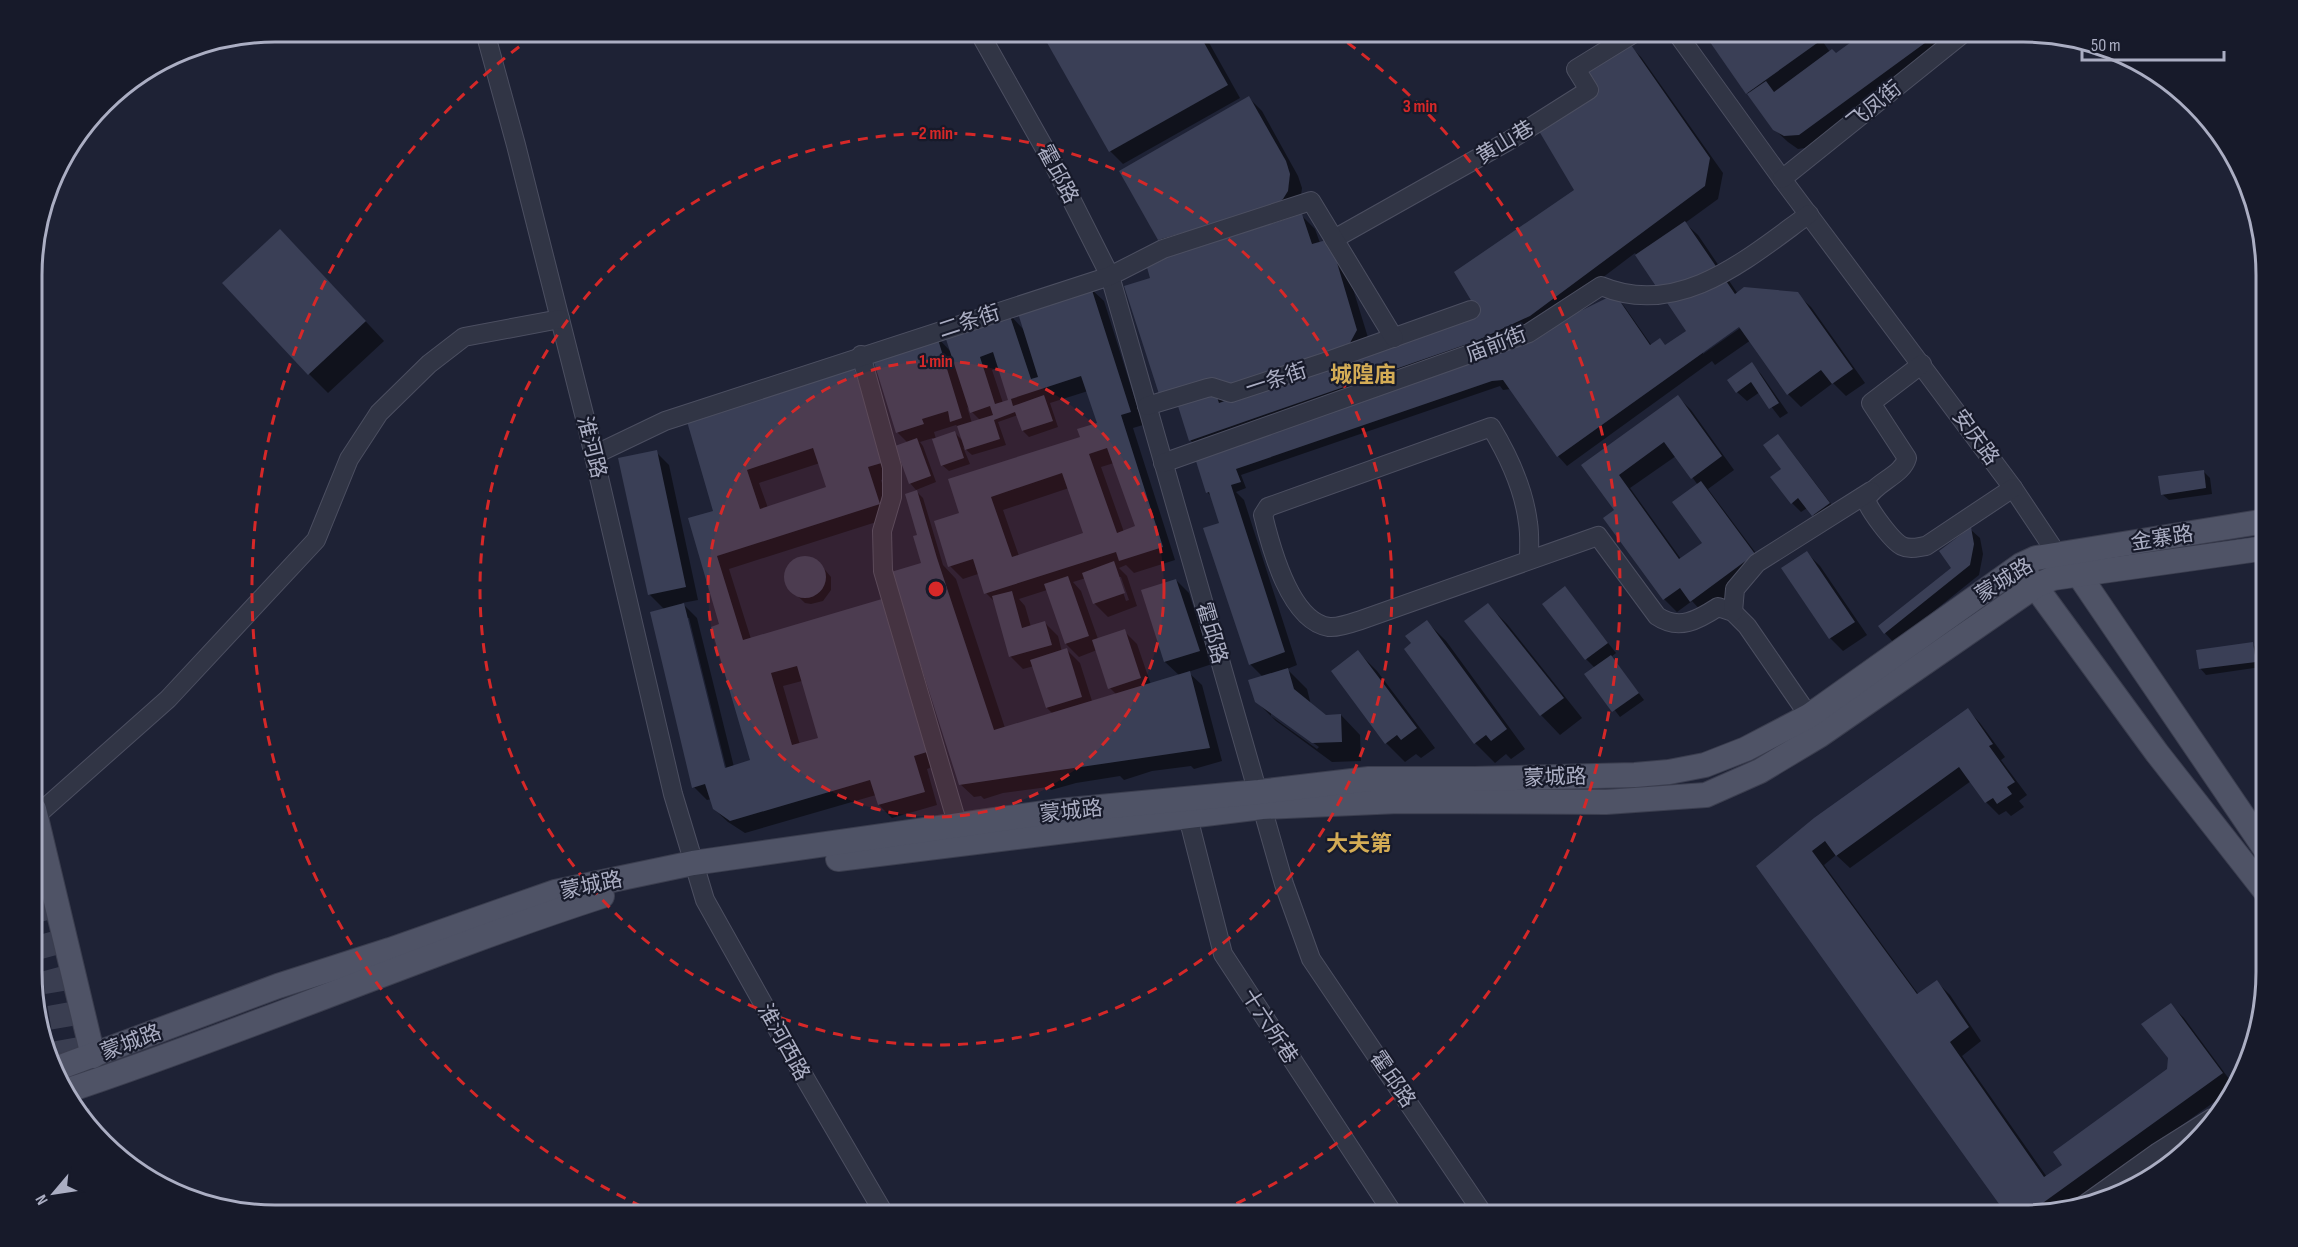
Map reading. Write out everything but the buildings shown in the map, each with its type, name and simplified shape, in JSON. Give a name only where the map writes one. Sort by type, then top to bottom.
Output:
[{"type":"main road","name":"金寨路","points":[[2057,554],[2256,523]]},
{"type":"main road","name":"金寨路","points":[[2034,587],[2053,578],[2256,549]]},
{"type":"main road","name":"蒙城路","points":[[73,1089],[118,1074],[410,963],[602,896],[696,872],[784,865],[1188,817],[1260,800],[1369,779],[1474,779],[1669,772],[1705,765],[1746,749],[1809,716],[2021,565],[2036,558],[2057,554]]},
{"type":"main road","name":"安庆路","points":[[2057,554],[2079,575],[2256,835]]},
{"type":"main road","points":[[2021,565],[2034,587],[2203,814],[2256,878]]},
{"type":"main road","name":"蒙城路","points":[[62,1067],[278,986],[390,950],[555,892],[696,872],[958,826],[1058,811],[1260,800],[1606,802],[1706,795],[1760,771],[1820,735],[2034,587]]},
{"type":"main road","points":[[42,842],[93,1056]]},
{"type":"street","name":"淮河路","points":[[488,42],[594,455],[673,794],[696,872]]},
{"type":"street","name":"霍邱路","points":[[985,42],[1054,165],[1110,276],[1284,884],[1311,959],[1477,1205]]},
{"type":"street","name":"黄山巷","points":[[1334,239],[1510,140],[1589,90],[1576,69],[1620,42]]},
{"type":"street","name":"安庆路","points":[[1683,42],[1782,179],[2013,488],[2057,554]]},
{"type":"street","name":"飞凤街","points":[[1782,179],[1953,42]]},
{"type":"street","name":"二条街","points":[[594,455],[664,421],[861,355],[1110,276],[1164,249],[1311,201],[1334,239]]},
{"type":"street","name":"庙前街","points":[[1163,463],[1529,333],[1601,286],[1620,294],[1661,296],[1700,285],[1741,263],[1809,214]]},
{"type":"street","points":[[1334,239],[1394,338]]},
{"type":"street","name":"一条街","points":[[1147,406],[1212,387],[1231,393],[1471,310]]},
{"type":"street","points":[[42,807],[168,699],[316,540],[349,459],[379,412],[429,364],[464,337],[560,319]]},
{"type":"street","points":[[861,355],[892,467],[892,497],[882,531],[883,571],[958,826]]},
{"type":"street","points":[[1733,612],[1735,589],[1757,563],[1871,491],[1905,465],[1907,458],[1899,443],[1871,403],[1922,364]]},
{"type":"street","points":[[1529,560],[1528,523],[1519,486],[1491,427],[1268,507],[1263,515],[1270,547],[1297,606],[1317,624],[1332,627],[1361,620],[1598,536],[1650,608],[1666,623],[1676,625],[1703,617],[1718,607],[1733,612],[1747,626],[1809,716]]},
{"type":"street","points":[[1871,491],[1866,500],[1879,520],[1901,546],[1913,549],[1926,546],[2013,488]]},
{"type":"street","name":"十六所巷","points":[[1188,817],[1223,954],[1388,1205]]},
{"type":"street","name":"淮河西路","points":[[696,872],[705,900],[879,1205]]},
{"type":"street","points":[[2122,1183],[2158,1152],[2196,1128]]},
{"type":"tunnel","points":[[42,929],[54,973],[74,1091]]},
{"type":"district","name":"城隍庙","points":[[1363,374]]},
{"type":"district","name":"大夫第","points":[[1359,843]]}]
